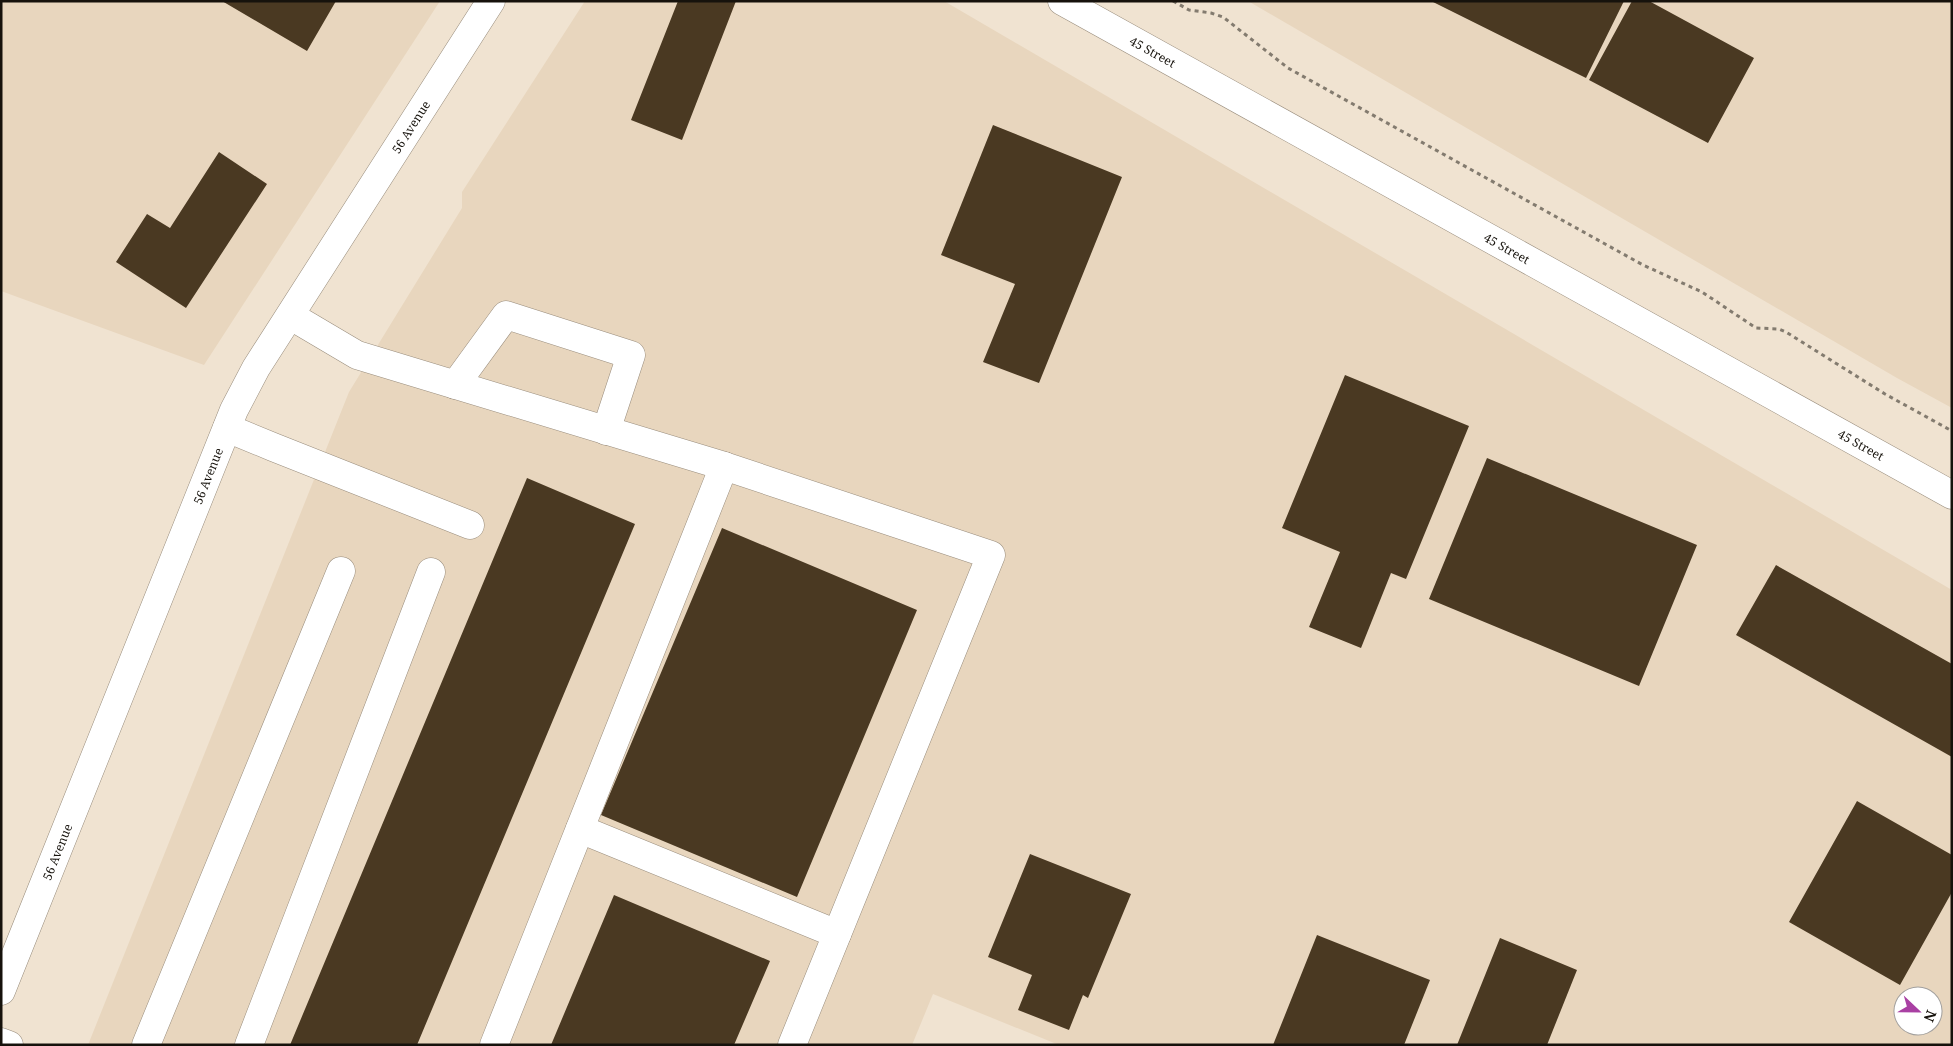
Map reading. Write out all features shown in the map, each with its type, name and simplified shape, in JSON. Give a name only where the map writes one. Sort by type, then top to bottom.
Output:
[{"type":"street","name":"56 Avenue","points":[[1,991],[227,428],[256,368],[491,1]]},
{"type":"street","name":"45 Street","points":[[1062,1],[1952,495]]},
{"type":"street","points":[[455,385],[506,315],[631,355],[606,431]]},
{"type":"street","points":[[291,316],[357,355],[724,466],[991,555],[792,1045]]},
{"type":"street","points":[[227,428],[470,525]]},
{"type":"street","points":[[494,1045],[724,466]]},
{"type":"street","points":[[146,1045],[340,570]]},
{"type":"street","points":[[249,1045],[431,572]]},
{"type":"street","points":[[580,829],[837,934]]},
{"type":"street","points":[[1,1042],[9,1045]]},
{"type":"path","points":[[1173,1],[1189,10],[1223,17],[1288,68],[1643,265],[1702,292],[1756,328],[1778,329],[1786,332],[1885,394],[1952,431]]},
{"type":"shaded area","points":[[1,1],[440,1],[204,365],[1,291]]},
{"type":"shaded area","points":[[585,1],[944,1],[1952,590],[1952,1045],[1059,1045],[933,994],[912,1045],[88,1045],[349,392],[462,208],[462,192]]},
{"type":"shaded area","points":[[1248,1],[1952,1],[1952,408],[1897,378]]},
{"type":"building","points":[[222,1],[336,1],[307,51]]},
{"type":"building","points":[[678,1],[736,1],[682,140],[631,120]]},
{"type":"building","points":[[1431,1],[1624,1],[1586,78]]},
{"type":"building","points":[[1632,1],[1649,1],[1754,58],[1708,143],[1589,80]]},
{"type":"building","points":[[993,125],[1122,177],[1039,383],[983,362],[1015,284],[941,255]]},
{"type":"building","points":[[219,152],[267,184],[186,308],[116,262],[147,214],[170,228]]},
{"type":"building","points":[[1345,375],[1469,426],[1406,579],[1391,573],[1361,648],[1309,627],[1340,552],[1282,528]]},
{"type":"building","points":[[1487,458],[1697,545],[1639,686],[1429,599]]},
{"type":"building","points":[[527,478],[635,524],[417,1045],[290,1045]]},
{"type":"building","points":[[722,528],[917,610],[797,897],[601,815]]},
{"type":"building","points":[[1776,565],[1952,664],[1952,757],[1736,635]]},
{"type":"building","points":[[1857,801],[1952,855],[1952,892],[1900,985],[1789,922]]},
{"type":"building","points":[[1030,854],[1131,894],[1088,998],[1083,995],[1069,1030],[1018,1010],[1032,975],[988,957]]},
{"type":"building","points":[[614,895],[770,961],[734,1045],[551,1045]]},
{"type":"building","points":[[1317,935],[1430,980],[1404,1045],[1273,1045]]},
{"type":"building","points":[[1500,938],[1577,970],[1547,1045],[1457,1045]]}]
